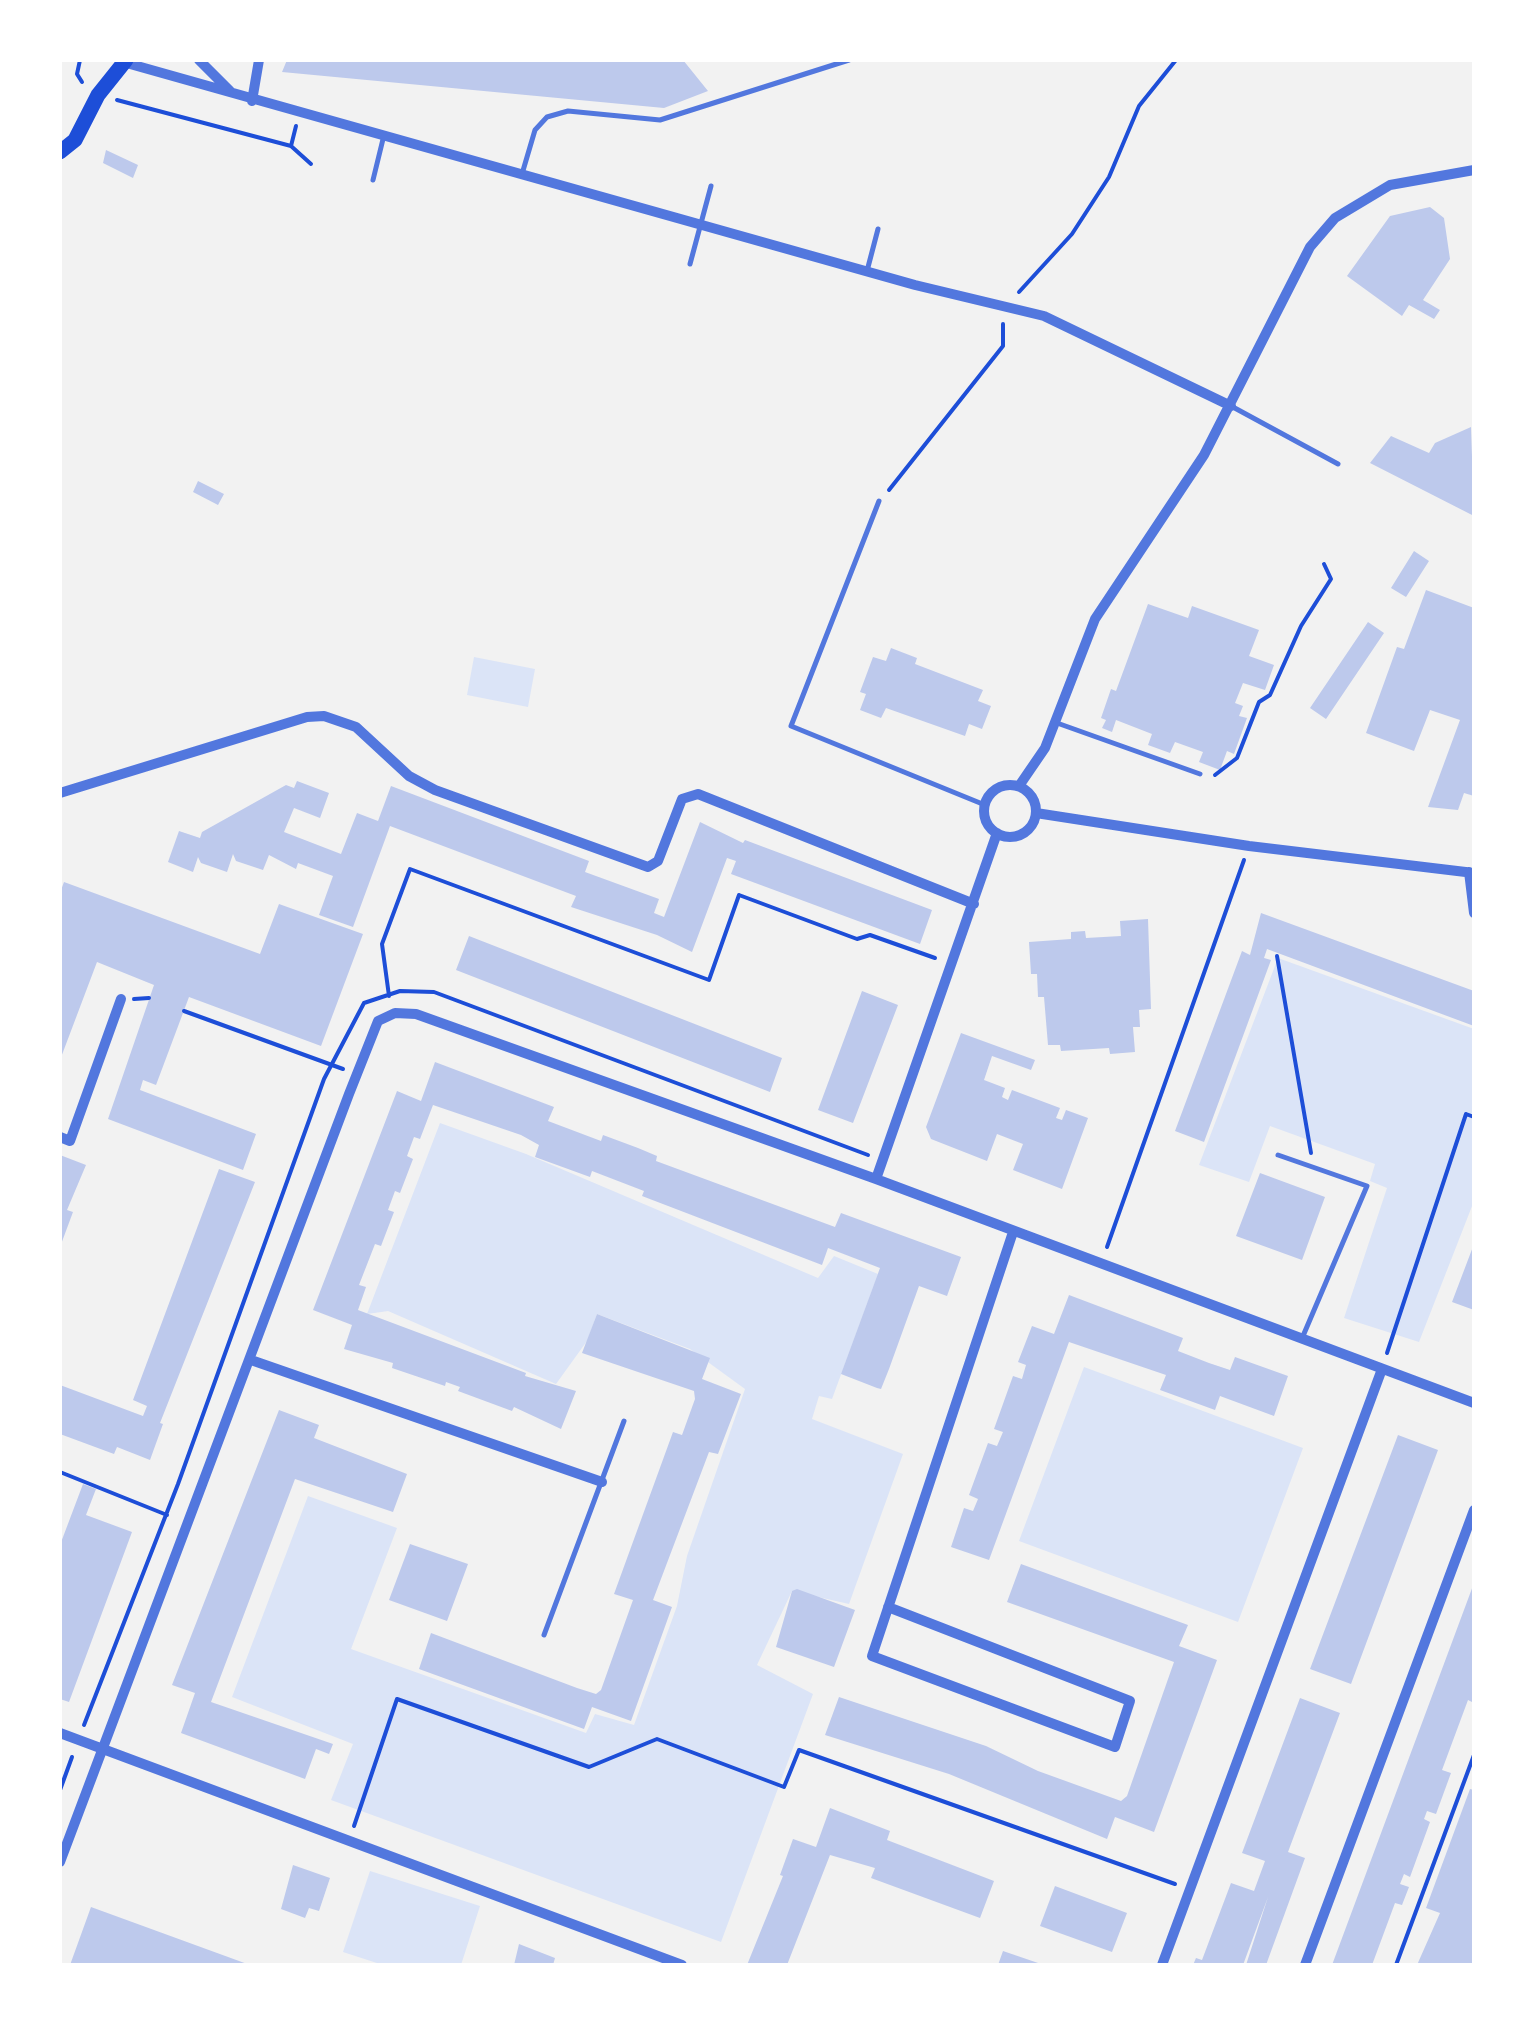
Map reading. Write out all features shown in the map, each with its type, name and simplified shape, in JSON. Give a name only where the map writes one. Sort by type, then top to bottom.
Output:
[{"type":"main road","points":[[60,152],[75,140],[98,94],[124,61]]},
{"type":"street","points":[[199,60],[235,94]]},
{"type":"street","points":[[252,101],[260,60]]},
{"type":"street","points":[[124,61],[252,101],[1044,316],[1231,406]]},
{"type":"street","points":[[1019,786],[1045,748],[1095,619],[1204,455],[1310,247],[1336,218],[1390,185],[1474,170]]},
{"type":"street","points":[[60,793],[243,736],[324,716],[356,728],[409,776],[435,790],[648,867],[658,861],[682,799],[698,794],[974,904]]},
{"type":"street","points":[[1002,786],[1019,786],[1032,797],[1036,813],[1022,834],[997,832],[987,820],[985,805],[1002,786]]},
{"type":"street","points":[[1036,813],[1249,846],[1472,872],[1474,913]]},
{"type":"street","points":[[876,1179],[954,965],[997,832]]},
{"type":"street","points":[[60,1137],[70,1141],[121,999]]},
{"type":"street","points":[[60,1862],[252,1360],[356,1074],[378,1021],[395,1012],[416,1014],[876,1179],[1474,1403]]},
{"type":"street","points":[[888,1607],[1130,1700],[1115,1748],[872,1656],[888,1607],[1013,1232]]},
{"type":"street","points":[[252,1360],[602,1482]]},
{"type":"street","points":[[1162,1965],[1382,1369]]},
{"type":"street","points":[[1305,1965],[1474,1510]]},
{"type":"street","points":[[60,1733],[682,1965]]},
{"type":"lane","points":[[522,174],[534,130],[547,117],[568,111],[660,120],[849,60]]},
{"type":"lane","points":[[373,180],[384,136]]},
{"type":"lane","points":[[690,264],[711,186]]},
{"type":"lane","points":[[867,271],[878,230]]},
{"type":"lane","points":[[1231,406],[1338,464]]},
{"type":"lane","points":[[880,502],[791,726],[985,805]]},
{"type":"lane","points":[[1055,722],[1200,774]]},
{"type":"lane","points":[[1278,1155],[1367,1186],[1302,1339]]},
{"type":"lane","points":[[544,1635],[624,1421]]},
{"type":"path","points":[[880,502],[1002,346],[1003,306],[1036,278],[1072,234],[1109,176],[1139,106],[1176,60]]},
{"type":"path","points":[[98,94],[290,146],[311,164]]},
{"type":"path","points":[[290,146],[300,112]]},
{"type":"path","points":[[1200,774],[1217,775],[1236,758],[1259,702],[1270,694],[1301,626],[1332,579],[1324,564]]},
{"type":"path","points":[[1101,1266],[1249,846]]},
{"type":"path","points":[[395,1012],[388,994],[382,944],[410,869],[709,980],[739,895],[858,939],[870,934],[954,965]]},
{"type":"path","points":[[1276,956],[1314,1168]]},
{"type":"path","points":[[60,1790],[331,1064],[364,1003],[388,994],[434,992],[882,1160]]},
{"type":"path","points":[[184,1011],[356,1074]]},
{"type":"path","points":[[1382,1369],[1466,1114],[1474,1116]]},
{"type":"path","points":[[60,1472],[190,1524]]},
{"type":"path","points":[[350,1840],[397,1699],[589,1767],[657,1739],[784,1787],[799,1750],[1190,1889]]},
{"type":"path","points":[[1396,1965],[1474,1755]]},
{"type":"path","points":[[1439,1849],[1446,1852]]},
{"type":"shaded area","points":[[474,657],[535,669],[528,707],[467,695]]},
{"type":"shaded area","points":[[1278,958],[1474,1029],[1474,1201],[1419,1342],[1344,1318],[1387,1188],[1370,1181],[1375,1164],[1270,1126],[1249,1182],[1199,1165]]},
{"type":"shaded area","points":[[440,1123],[526,1154],[818,1278],[834,1256],[878,1274],[832,1399],[819,1396],[812,1419],[903,1454],[849,1604],[792,1591],[757,1665],[813,1694],[721,1942],[331,1800],[353,1744],[232,1697],[308,1496],[397,1528],[351,1649],[586,1733],[595,1714],[634,1725],[677,1606],[687,1556],[745,1389],[690,1349],[597,1314],[587,1341],[556,1384],[388,1311],[367,1314]]},
{"type":"shaded area","points":[[1084,1367],[1303,1448],[1238,1622],[1019,1541]]},
{"type":"shaded area","points":[[370,1871],[480,1906],[461,1965],[383,1965],[343,1952]]},
{"type":"building","points":[[287,60],[683,60],[708,91],[664,108],[282,72]]},
{"type":"building","points":[[106,150],[138,165],[133,178],[103,163]]},
{"type":"building","points":[[1430,207],[1444,218],[1450,259],[1423,300],[1440,310],[1434,319],[1409,305],[1402,316],[1347,276],[1390,216]]},
{"type":"building","points":[[1471,427],[1474,516],[1370,463],[1391,436],[1429,453],[1435,443]]},
{"type":"building","points":[[198,481],[224,494],[218,505],[193,492]]},
{"type":"building","points":[[1414,551],[1429,561],[1406,597],[1391,588]]},
{"type":"building","points":[[1426,590],[1474,608],[1474,796],[1464,793],[1458,810],[1428,807],[1460,720],[1430,710],[1414,751],[1366,733],[1397,647],[1404,649]]},
{"type":"building","points":[[1148,604],[1188,618],[1192,606],[1259,630],[1249,656],[1274,665],[1265,690],[1243,683],[1235,703],[1243,706],[1239,716],[1247,718],[1234,754],[1227,751],[1220,770],[1199,762],[1203,752],[1175,742],[1170,753],[1148,745],[1152,734],[1116,720],[1112,732],[1102,728],[1106,720],[1101,718],[1111,689],[1116,691]]},
{"type":"building","points":[[1368,622],[1384,633],[1326,719],[1310,708]]},
{"type":"building","points":[[891,648],[917,658],[915,664],[983,690],[978,701],[991,706],[982,729],[969,724],[965,736],[886,708],[881,718],[860,710],[866,694],[860,692],[873,657],[886,661]]},
{"type":"building","points":[[297,781],[329,793],[320,818],[294,808],[284,832],[341,854],[357,813],[378,821],[391,786],[589,861],[585,872],[659,899],[654,913],[664,917],[700,822],[743,843],[745,840],[932,910],[920,944],[731,874],[736,861],[727,858],[692,952],[657,935],[571,907],[576,896],[390,826],[353,927],[319,915],[333,876],[298,863],[296,869],[269,855],[263,870],[236,861],[233,854],[227,872],[201,863],[198,857],[193,872],[168,862],[179,831],[200,838],[202,832],[286,785],[294,788]]},
{"type":"building","points":[[64,882],[260,954],[279,904],[363,934],[321,1046],[189,997],[156,1085],[143,1080],[140,1090],[256,1134],[243,1170],[108,1119],[154,985],[97,962],[60,1060],[60,893]]},
{"type":"building","points":[[1261,913],[1474,991],[1474,1026],[1267,949],[1264,958],[1271,960],[1204,1142],[1175,1131],[1242,951],[1250,955]]},
{"type":"building","points":[[1148,919],[1151,1009],[1139,1010],[1140,1027],[1133,1027],[1135,1052],[1110,1054],[1109,1048],[1061,1051],[1060,1045],[1048,1045],[1044,997],[1038,997],[1037,974],[1031,974],[1029,942],[1071,939],[1071,932],[1085,931],[1086,938],[1121,936],[1120,921]]},
{"type":"building","points":[[469,936],[782,1058],[770,1092],[456,970]]},
{"type":"building","points":[[862,991],[898,1005],[853,1123],[818,1110]]},
{"type":"building","points":[[961,1033],[1035,1060],[1031,1070],[992,1056],[984,1080],[1005,1088],[1002,1097],[1008,1100],[1012,1090],[1060,1108],[1056,1118],[1062,1120],[1066,1110],[1088,1118],[1062,1189],[1013,1170],[1023,1144],[997,1134],[987,1161],[931,1139],[926,1127]]},
{"type":"building","points":[[435,1062],[554,1107],[548,1121],[601,1141],[603,1135],[657,1156],[656,1161],[835,1227],[841,1213],[961,1257],[947,1296],[919,1286],[881,1389],[877,1388],[841,1374],[880,1268],[828,1248],[822,1265],[642,1196],[644,1191],[592,1171],[590,1177],[535,1157],[539,1145],[521,1135],[433,1105],[420,1139],[414,1137],[407,1156],[413,1159],[400,1193],[395,1191],[388,1210],[394,1212],[381,1246],[375,1244],[359,1285],[366,1287],[358,1310],[526,1373],[525,1376],[576,1391],[561,1429],[514,1407],[512,1411],[458,1391],[460,1387],[446,1382],[445,1386],[392,1368],[393,1363],[344,1349],[352,1325],[313,1310],[397,1091],[421,1101]]},
{"type":"building","points":[[60,1155],[86,1165],[67,1210],[73,1212],[60,1247]]},
{"type":"building","points":[[219,1169],[255,1182],[160,1423],[163,1424],[150,1460],[117,1447],[114,1454],[60,1434],[60,1385],[143,1416],[147,1406],[133,1400]]},
{"type":"building","points":[[1260,1173],[1325,1197],[1302,1260],[1236,1236]]},
{"type":"building","points":[[1474,1244],[1474,1310],[1452,1302]]},
{"type":"building","points":[[1069,1295],[1183,1338],[1178,1351],[1209,1363],[1230,1370],[1235,1357],[1288,1376],[1274,1416],[1220,1396],[1215,1410],[1160,1390],[1166,1375],[1069,1342],[989,1560],[951,1547],[964,1508],[973,1511],[978,1499],[969,1495],[988,1443],[997,1446],[1003,1432],[994,1429],[1013,1376],[1022,1379],[1026,1365],[1018,1362],[1032,1326],[1054,1334]]},
{"type":"building","points":[[597,1314],[710,1358],[702,1379],[741,1394],[718,1454],[709,1452],[653,1600],[672,1607],[631,1721],[592,1707],[584,1729],[419,1669],[431,1633],[577,1688],[596,1694],[601,1690],[633,1600],[614,1594],[673,1432],[682,1435],[695,1399],[694,1391],[582,1353]]},
{"type":"building","points":[[279,1410],[319,1425],[314,1438],[407,1474],[393,1512],[295,1479],[211,1702],[333,1744],[329,1754],[316,1749],[305,1779],[181,1733],[195,1693],[172,1685]]},
{"type":"building","points":[[1398,1435],[1438,1450],[1351,1684],[1310,1669]]},
{"type":"building","points":[[83,1484],[96,1489],[86,1515],[132,1532],[69,1702],[60,1699],[60,1545]]},
{"type":"building","points":[[410,1544],[468,1564],[447,1621],[389,1600]]},
{"type":"building","points":[[1021,1564],[1188,1625],[1179,1646],[1217,1660],[1154,1832],[1115,1817],[1107,1839],[949,1774],[825,1735],[839,1697],[986,1746],[1038,1771],[1121,1801],[1127,1796],[1174,1662],[1007,1602]]},
{"type":"building","points":[[1474,1583],[1474,1703],[1468,1700],[1442,1770],[1451,1773],[1436,1814],[1427,1811],[1424,1819],[1430,1822],[1410,1877],[1404,1874],[1400,1884],[1409,1887],[1402,1905],[1395,1903],[1372,1965],[1332,1965]]},
{"type":"building","points":[[797,1589],[855,1610],[834,1667],[776,1647],[792,1591]]},
{"type":"building","points":[[1300,1698],[1340,1713],[1288,1852],[1305,1858],[1266,1965],[1246,1965],[1268,1897],[1243,1965],[1193,1965],[1196,1958],[1202,1960],[1231,1883],[1254,1891],[1265,1861],[1242,1853]]},
{"type":"building","points":[[1470,1789],[1474,1790],[1474,1965],[1417,1965],[1440,1913],[1426,1908]]},
{"type":"building","points":[[830,1808],[890,1831],[887,1840],[994,1881],[980,1918],[871,1878],[875,1868],[830,1855],[787,1965],[747,1965],[783,1876],[780,1875],[793,1839],[816,1847]]},
{"type":"building","points":[[293,1865],[330,1878],[319,1911],[309,1908],[305,1918],[281,1909]]},
{"type":"building","points":[[1055,1886],[1127,1913],[1112,1952],[1040,1926]]},
{"type":"building","points":[[91,1907],[250,1965],[70,1965]]},
{"type":"building","points":[[519,1944],[555,1958],[553,1965],[514,1965]]},
{"type":"building","points":[[1003,1951],[1041,1964],[998,1965]]}]
